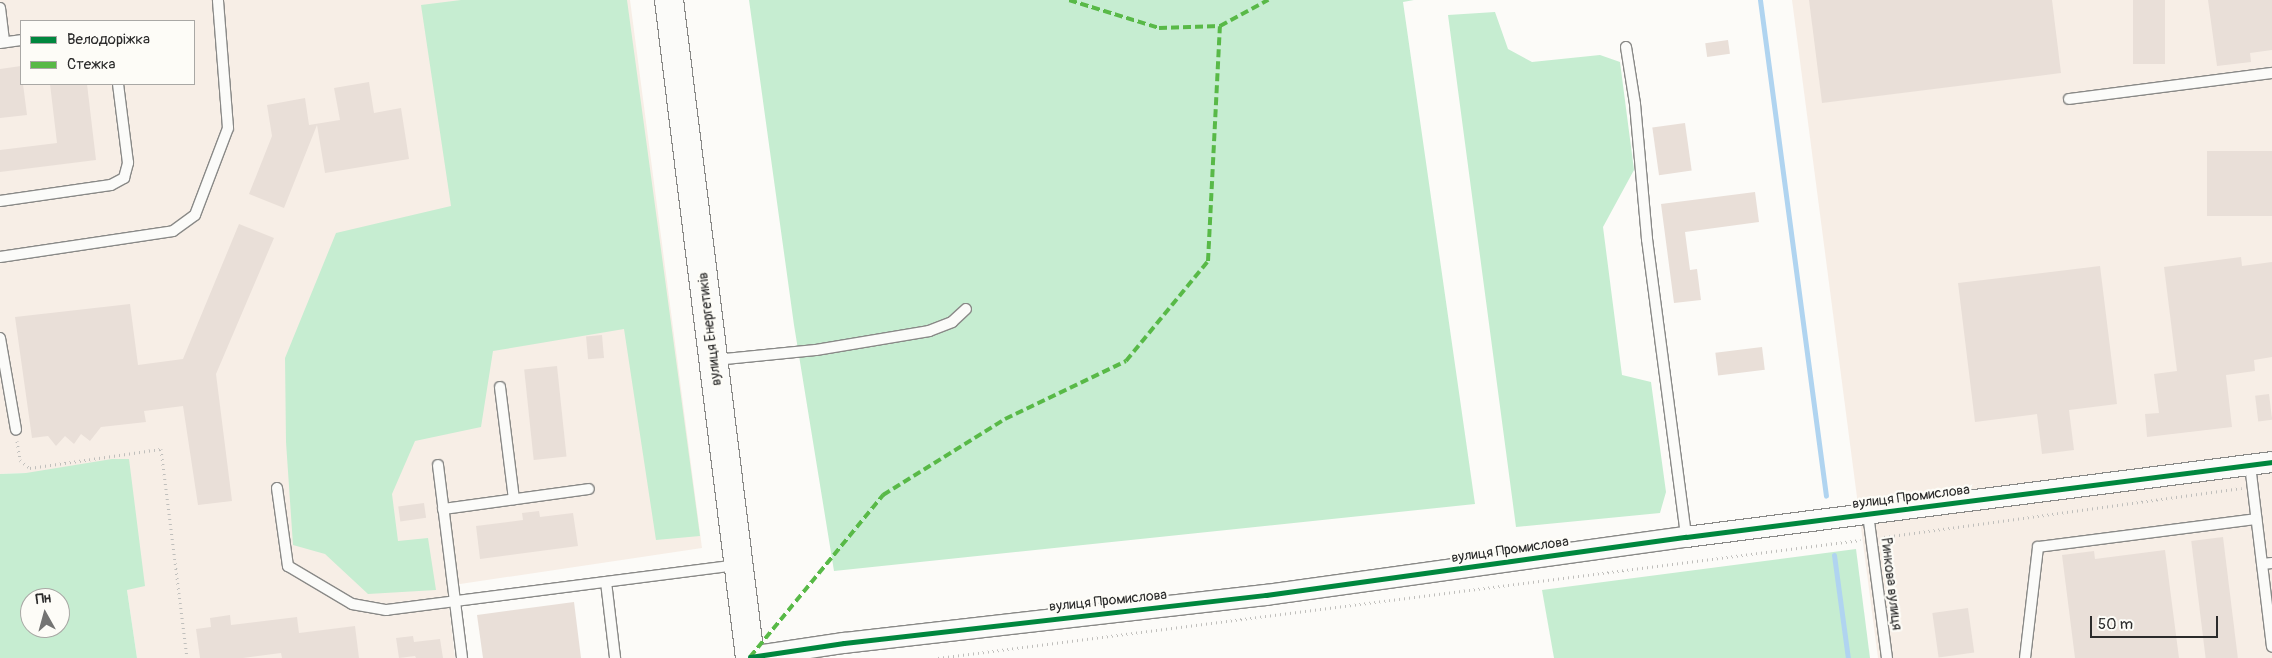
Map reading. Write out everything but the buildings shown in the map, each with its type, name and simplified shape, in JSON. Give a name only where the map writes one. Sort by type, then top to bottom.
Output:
[{"type":"main road","name":"вулиця Енергетиків","points":[[669,0],[714,360],[747,658]]},
{"type":"street","name":"вулиця Промислова","points":[[747,658],[844,643],[1276,594],[1686,537],[2272,462]]},
{"type":"lane","points":[[0,257],[174,231],[195,215],[228,128],[218,0]]},
{"type":"lane","points":[[0,8],[2,42],[20,40]]},
{"type":"lane","points":[[1626,47],[1635,104],[1647,239],[1686,537]]},
{"type":"lane","points":[[2069,100],[2272,73]]},
{"type":"lane","points":[[0,201],[111,185],[124,178],[128,163],[118,85]]},
{"type":"lane","points":[[714,360],[816,350],[929,331],[952,322],[966,309]]},
{"type":"lane","points":[[0,338],[16,430]]},
{"type":"lane","points":[[500,387],[514,499]]},
{"type":"lane","points":[[438,465],[462,658]]},
{"type":"lane","points":[[2250,465],[2256,520],[2267,563],[2272,647]]},
{"type":"lane","points":[[277,488],[288,566],[352,604],[386,610],[738,565]]},
{"type":"lane","points":[[443,509],[589,489]]},
{"type":"lane","name":"Ринкова вулиця","points":[[1868,514],[1887,658]]},
{"type":"lane","points":[[2025,658],[2038,547],[2256,520]]},
{"type":"lane","points":[[606,582],[615,658]]},
{"type":"path","points":[[16,430],[20,460],[30,468],[161,449],[188,658]]},
{"type":"path","points":[[938,658],[1872,538],[2252,487]]},
{"type":"shaded area","points":[[0,0],[630,0],[702,548],[447,586],[455,658],[137,658],[127,590],[26,473],[0,474]]},
{"type":"shaded area","points":[[1792,0],[2272,0],[2272,658],[1878,658]]},
{"type":"green space","points":[[461,0],[627,0],[700,536],[656,540],[624,329],[493,351],[481,427],[415,441],[392,494],[398,541],[428,538],[436,590],[368,594],[325,554],[293,545],[286,442],[285,358],[336,233],[451,206],[421,5]]},
{"type":"green space","points":[[749,0],[1414,0],[1403,2],[1475,504],[834,571],[794,325]]},
{"type":"green space","points":[[1495,12],[1508,49],[1532,62],[1600,55],[1620,62],[1634,170],[1603,227],[1622,375],[1651,382],[1666,492],[1660,513],[1516,527],[1448,15]]},
{"type":"green space","points":[[112,459],[129,459],[145,586],[127,590],[137,658],[0,658],[0,474],[26,473]]},
{"type":"green space","points":[[1856,549],[1870,658],[1554,658],[1542,590]]},
{"type":"waterway","points":[[1760,0],[1826,496]]},
{"type":"waterway","points":[[1834,555],[1848,658]]},
{"type":"marked path","points":[[1069,0],[1159,28],[1220,26]]},
{"type":"marked path","points":[[750,657],[883,495],[1005,419],[1126,361],[1208,261],[1220,26],[1268,0]]},
{"type":"cycle path","points":[[750,657],[844,643],[1266,595],[1686,537],[2272,462]]}]
